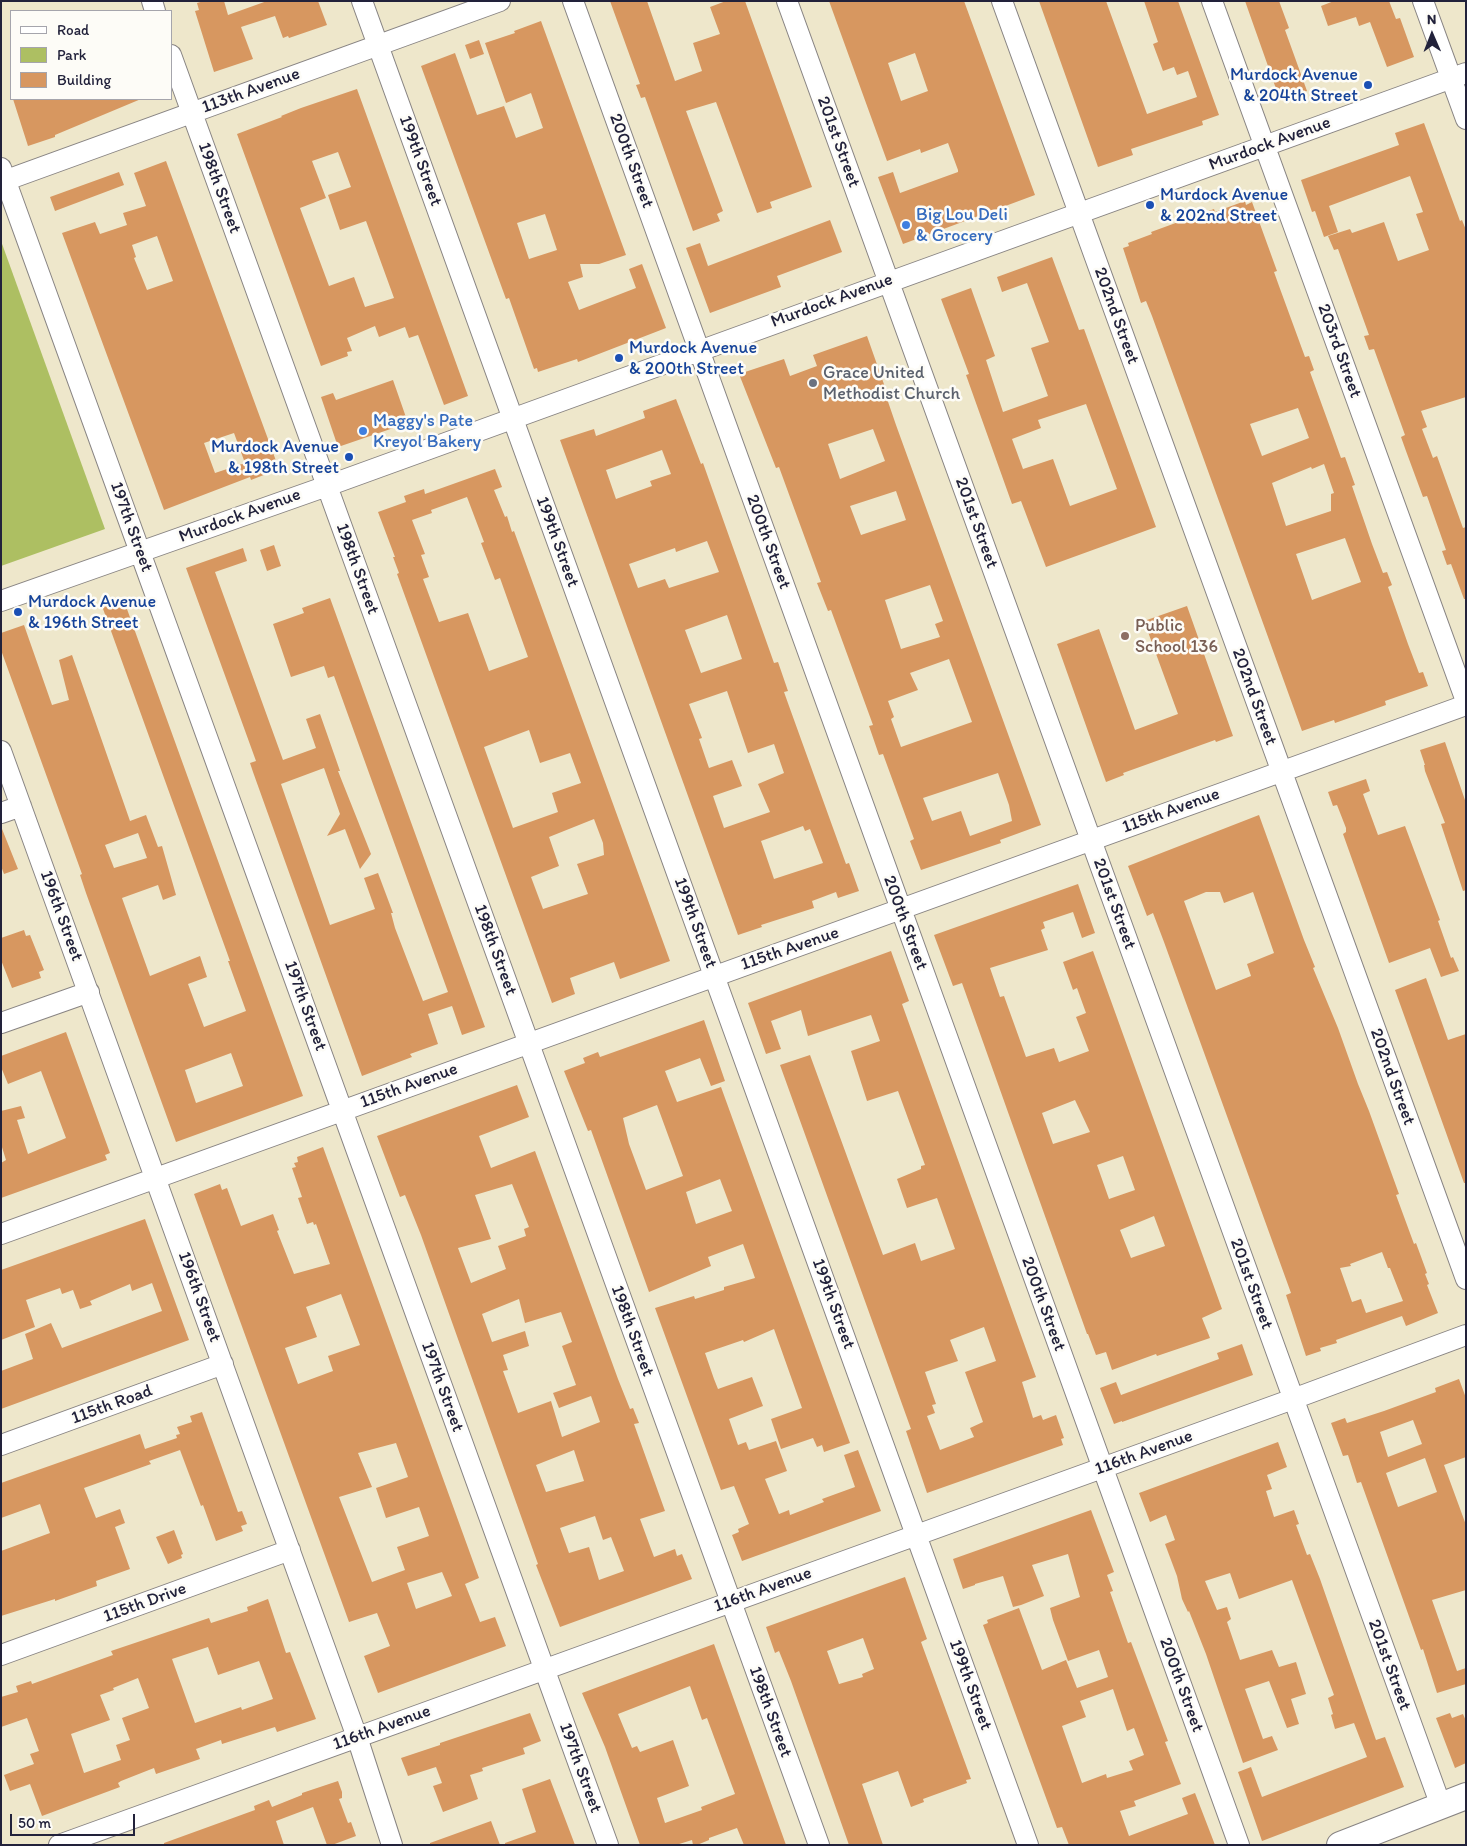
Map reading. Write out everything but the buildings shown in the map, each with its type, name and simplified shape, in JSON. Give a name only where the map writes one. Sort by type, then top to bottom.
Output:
[{"type":"main road","points":[[1351,1843],[1466,1796]]},
{"type":"street","name":"199th Street","points":[[362,1],[1028,1845]]},
{"type":"street","name":"113th Avenue","points":[[3,177],[192,112],[500,1]]},
{"type":"street","name":"200th Street","points":[[573,1],[1239,1845]]},
{"type":"street","name":"201st Street","points":[[787,1],[1440,1806]]},
{"type":"street","name":"202nd Street","points":[[1002,1],[1466,1279]]},
{"type":"street","name":"203rd Street","points":[[1212,1],[1466,701]]},
{"type":"street","points":[[1423,1],[1458,76],[1466,119]]},
{"type":"street","name":"198th Street","points":[[172,58],[819,1845]]},
{"type":"street","name":"Murdock Avenue","points":[[1,601],[326,486],[512,417],[1458,76]]},
{"type":"street","name":"197th Street","points":[[3,177],[608,1845]]},
{"type":"street","name":"115th Avenue","points":[[1,1234],[528,1042],[901,910],[1466,705]]},
{"type":"street","name":"196th Street","points":[[1,750],[357,1737],[392,1845]]},
{"type":"street","points":[[1,813],[21,806]]},
{"type":"street","points":[[1,1023],[89,992]]},
{"type":"street","name":"116th Avenue","points":[[59,1845],[1466,1335]]},
{"type":"street","name":"115th Road","points":[[1,1445],[223,1364]]},
{"type":"street","name":"115th Drive","points":[[1,1655],[290,1550]]},
{"type":"green space","points":[[1,241],[105,529],[1,566]]},
{"type":"place","name":"Murdock Avenue & 204th Street","points":[[1368,85]]},
{"type":"place","name":"Murdock Avenue & 202nd Street","points":[[1150,205]]},
{"type":"place","name":"Big Lou Deli & Grocery","points":[[906,225]]},
{"type":"place","name":"Murdock Avenue & 200th Street","points":[[619,358]]},
{"type":"place","name":"Grace United Methodist Church","points":[[813,383]]},
{"type":"place","name":"Maggy's Pate Kreyol Bakery","points":[[363,431]]},
{"type":"place","name":"Murdock Avenue & 198th Street","points":[[349,457]]},
{"type":"place","name":"Murdock Avenue & 196th Street","points":[[18,612]]},
{"type":"place","name":"Public School 136","points":[[1125,636]]}]
